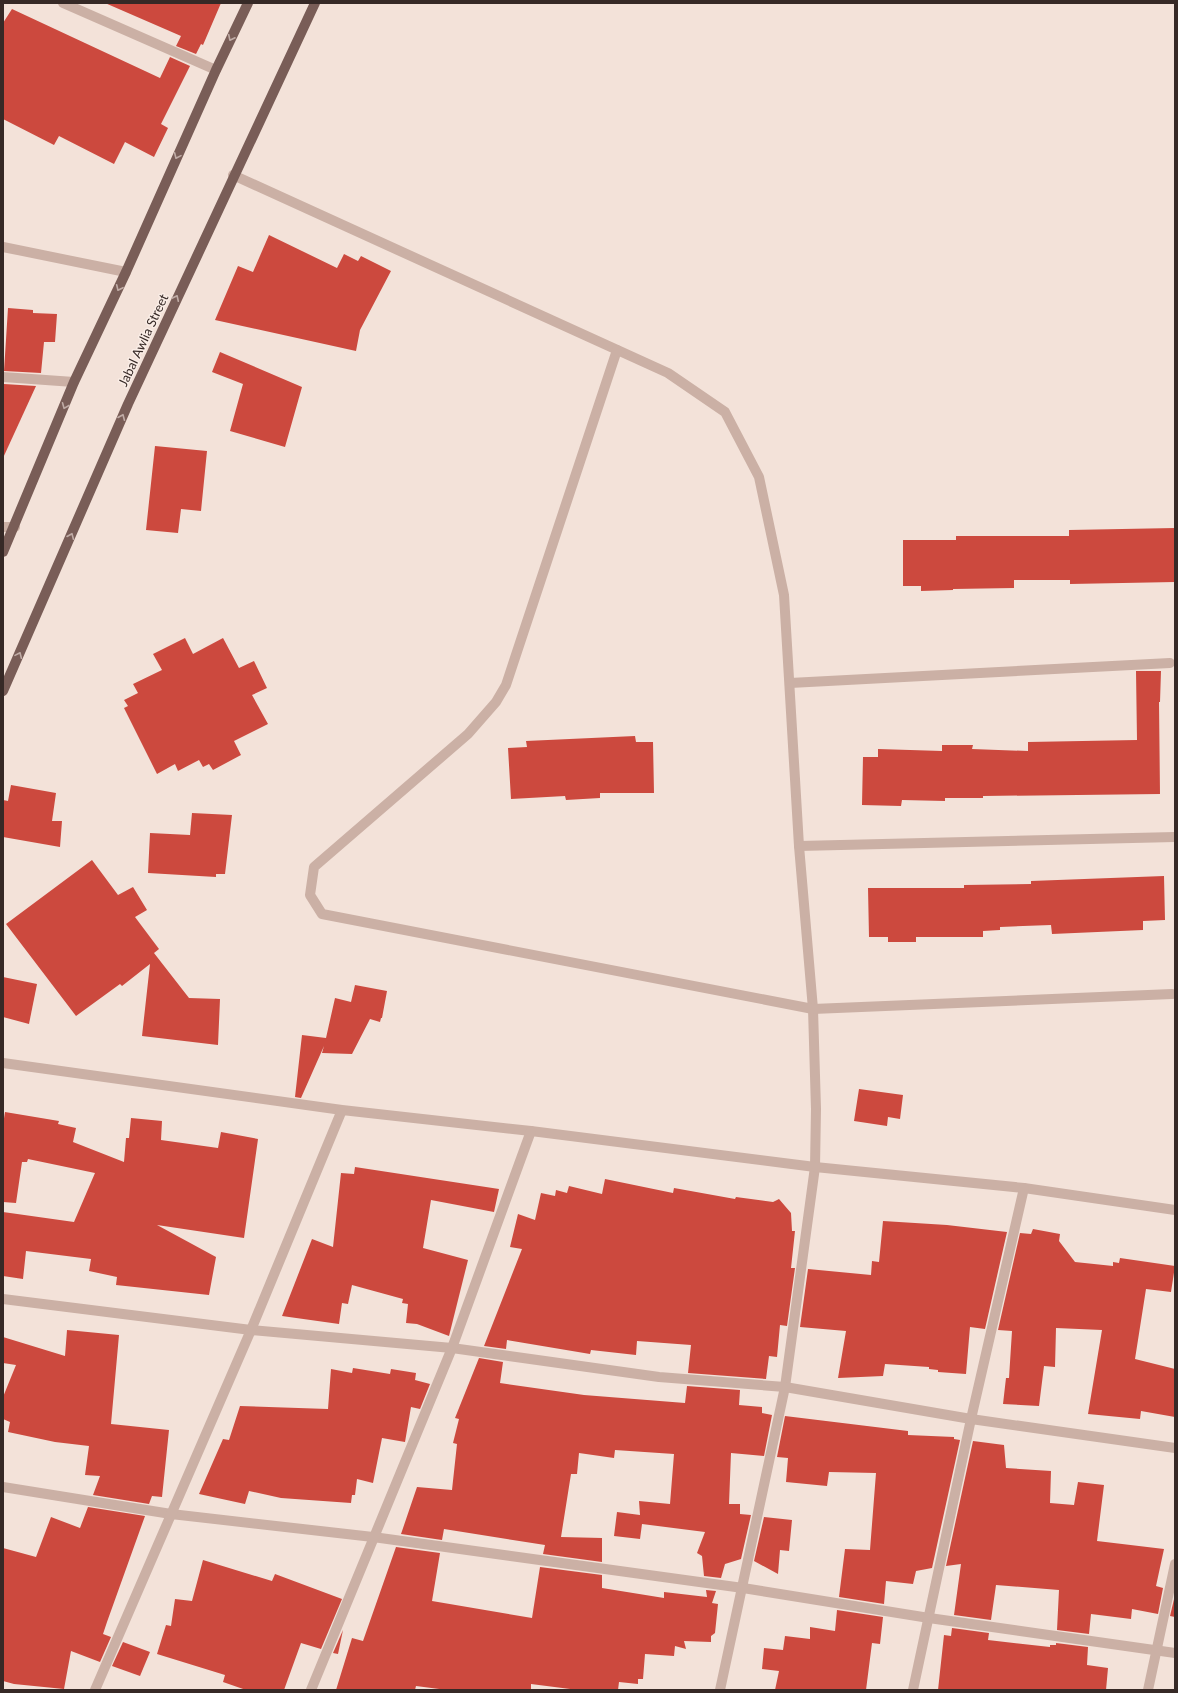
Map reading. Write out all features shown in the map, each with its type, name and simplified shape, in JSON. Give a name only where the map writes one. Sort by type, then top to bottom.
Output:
[{"type":"main road","points":[[3,552],[15,527],[74,382],[126,272],[216,70],[248,3]]},
{"type":"main road","name":"Jabal Awlia Street","points":[[3,691],[128,404],[315,3]]},
{"type":"street","points":[[63,3],[216,70]]},
{"type":"street","points":[[234,175],[668,373],[725,412],[759,477],[784,595],[799,846],[813,1009],[816,1109],[815,1167],[785,1387],[720,1690]]},
{"type":"street","points":[[3,246],[126,272]]},
{"type":"street","points":[[617,350],[506,685],[496,702],[468,734],[314,867],[310,895],[322,914],[813,1009],[1172,994]]},
{"type":"street","points":[[3,377],[74,382]]},
{"type":"street","points":[[3,527],[15,527]]},
{"type":"street","points":[[790,682],[1170,663]]},
{"type":"street","points":[[799,846],[1175,836]]},
{"type":"street","points":[[3,1063],[342,1110],[531,1131],[815,1167],[1024,1188],[1175,1210]]},
{"type":"street","points":[[95,1690],[251,1330],[342,1110]]},
{"type":"street","points":[[311,1690],[452,1348],[531,1131]]},
{"type":"street","points":[[913,1690],[971,1419],[1024,1188]]},
{"type":"street","points":[[3,1299],[251,1330],[452,1348],[659,1377],[785,1387],[971,1419],[1175,1448]]},
{"type":"street","points":[[3,1487],[171,1514],[373,1537],[743,1588],[929,1618],[1175,1653]]},
{"type":"street","points":[[1148,1690],[1158,1651],[1175,1564]]},
{"type":"building","points":[[105,3],[221,3],[203,45],[201,44],[196,54],[176,46],[181,36]]},
{"type":"building","points":[[12,9],[160,78],[170,57],[190,66],[161,124],[168,128],[154,157],[125,142],[114,164],[59,136],[54,145],[3,119],[3,23]]},
{"type":"building","points":[[269,235],[337,268],[344,254],[358,261],[361,256],[391,271],[360,330],[356,351],[215,320],[238,266],[253,272]]},
{"type":"building","points":[[8,308],[33,310],[33,313],[57,314],[55,342],[44,342],[41,373],[4,371]]},
{"type":"building","points":[[220,352],[302,387],[285,447],[230,431],[243,384],[212,372]]},
{"type":"building","points":[[4,384],[36,386],[3,458],[3,413]]},
{"type":"building","points":[[155,446],[207,451],[201,511],[181,509],[178,533],[146,530]]},
{"type":"building","points":[[1175,528],[1175,582],[1070,584],[1070,580],[1014,580],[1014,588],[921,591],[921,586],[903,586],[903,540],[956,540],[956,536],[1069,536],[1069,530]]},
{"type":"building","points":[[185,638],[193,654],[223,638],[239,668],[254,661],[267,688],[252,695],[268,724],[234,741],[241,755],[213,770],[209,764],[203,767],[199,760],[178,771],[175,764],[157,774],[124,708],[128,706],[124,700],[138,693],[133,684],[162,670],[153,654]]},
{"type":"building","points":[[1136,671],[1161,671],[1159,702],[1160,794],[983,796],[983,798],[945,798],[945,801],[902,800],[901,806],[862,805],[863,757],[878,757],[878,749],[942,751],[942,745],[973,745],[972,749],[1028,751],[1028,742],[1137,740]]},
{"type":"building","points":[[635,736],[636,742],[653,742],[654,793],[600,793],[600,798],[566,800],[565,796],[511,799],[508,748],[527,747],[526,741]]},
{"type":"building","points":[[11,785],[56,793],[52,821],[62,821],[60,847],[3,837],[3,800],[8,801]]},
{"type":"building","points":[[192,813],[232,815],[225,874],[216,874],[216,877],[148,873],[150,833],[190,835]]},
{"type":"building","points":[[92,860],[118,895],[133,887],[147,910],[135,917],[159,949],[154,953],[189,998],[220,999],[218,1045],[142,1036],[150,964],[122,986],[120,984],[76,1016],[6,924]]},
{"type":"building","points":[[1164,876],[1165,920],[1143,921],[1143,930],[1052,934],[1051,925],[1000,927],[1000,930],[983,931],[983,937],[916,937],[916,942],[888,942],[888,937],[869,937],[868,888],[964,888],[964,885],[1031,884],[1031,881]]},
{"type":"building","points":[[3,977],[37,984],[29,1024],[3,1017]]},
{"type":"building","points":[[355,985],[387,991],[380,1022],[370,1019],[352,1054],[322,1053],[324,1046],[301,1098],[295,1097],[302,1035],[326,1038],[335,998],[351,1002]]},
{"type":"building","points":[[859,1089],[903,1095],[900,1119],[888,1117],[887,1126],[854,1121]]},
{"type":"building","points":[[5,1112],[59,1121],[58,1124],[76,1128],[73,1142],[124,1162],[126,1138],[129,1138],[131,1118],[162,1121],[161,1140],[218,1148],[221,1132],[258,1139],[244,1238],[157,1225],[216,1257],[209,1295],[116,1285],[117,1277],[89,1271],[91,1259],[26,1251],[23,1279],[3,1276],[3,1212],[74,1222],[95,1173],[28,1159],[27,1162],[22,1162],[16,1203],[3,1202],[3,1125]]},
{"type":"building","points":[[355,1167],[499,1189],[494,1212],[431,1200],[423,1248],[468,1260],[449,1336],[417,1324],[406,1323],[408,1304],[402,1303],[403,1299],[352,1285],[348,1304],[342,1303],[339,1324],[282,1316],[312,1239],[333,1247],[341,1173],[354,1174]]},
{"type":"building","points":[[605,1179],[673,1193],[674,1188],[735,1199],[736,1197],[773,1202],[779,1199],[791,1213],[792,1231],[795,1231],[791,1268],[795,1268],[787,1326],[780,1325],[777,1357],[769,1356],[766,1379],[688,1373],[691,1345],[637,1341],[636,1355],[591,1350],[590,1354],[507,1340],[506,1349],[484,1346],[522,1249],[510,1247],[518,1214],[535,1220],[541,1193],[555,1196],[556,1190],[567,1193],[569,1186],[602,1194]]},
{"type":"building","points":[[883,1221],[947,1225],[1007,1232],[985,1329],[970,1327],[966,1374],[938,1372],[938,1370],[929,1369],[929,1367],[885,1364],[883,1376],[838,1378],[846,1331],[800,1327],[808,1269],[871,1275],[872,1261],[879,1262]]},
{"type":"building","points":[[1033,1229],[1060,1234],[1059,1241],[1075,1262],[1113,1266],[1113,1262],[1119,1263],[1120,1258],[1175,1266],[1171,1292],[1146,1289],[1135,1359],[1175,1369],[1175,1417],[1141,1411],[1140,1419],[1088,1414],[1102,1330],[1056,1328],[1055,1367],[1044,1366],[1039,1406],[1003,1404],[1006,1378],[1009,1378],[1012,1331],[998,1330],[1020,1233],[1031,1234]]},
{"type":"building","points":[[67,1330],[119,1335],[111,1424],[169,1430],[162,1497],[152,1496],[149,1504],[93,1495],[100,1476],[85,1475],[89,1446],[55,1442],[8,1432],[10,1422],[3,1419],[3,1397],[16,1365],[3,1363],[3,1337],[65,1356]]},
{"type":"building","points":[[479,1358],[503,1362],[500,1383],[584,1395],[685,1403],[687,1386],[740,1390],[739,1405],[762,1407],[762,1413],[772,1415],[764,1456],[731,1453],[729,1504],[740,1504],[740,1514],[751,1515],[741,1559],[725,1564],[721,1578],[704,1576],[702,1556],[697,1553],[705,1532],[642,1524],[640,1539],[614,1536],[617,1512],[640,1515],[639,1501],[670,1504],[674,1454],[615,1450],[614,1458],[579,1453],[577,1474],[571,1474],[561,1537],[602,1538],[602,1562],[543,1554],[545,1545],[444,1529],[442,1540],[401,1534],[417,1487],[452,1490],[457,1444],[453,1443],[459,1419],[455,1418]]},
{"type":"building","points":[[353,1368],[390,1374],[391,1369],[416,1373],[415,1380],[430,1384],[420,1409],[411,1407],[405,1442],[382,1438],[373,1483],[357,1479],[355,1495],[352,1495],[351,1503],[281,1498],[249,1491],[245,1504],[199,1494],[223,1439],[229,1440],[240,1406],[328,1409],[331,1369],[352,1373]]},
{"type":"building","points":[[785,1416],[908,1431],[908,1435],[954,1437],[954,1439],[960,1440],[932,1568],[916,1571],[913,1584],[886,1581],[884,1604],[839,1597],[845,1549],[870,1550],[876,1473],[829,1472],[827,1486],[786,1482],[788,1458],[777,1457]]},
{"type":"building","points":[[973,1441],[1004,1445],[1006,1468],[1051,1471],[1050,1503],[1074,1505],[1078,1482],[1104,1485],[1097,1541],[1164,1549],[1156,1586],[1163,1588],[1158,1614],[1132,1609],[1131,1619],[1091,1614],[1089,1634],[1057,1630],[1059,1590],[996,1585],[991,1620],[954,1615],[961,1564],[946,1566]]},
{"type":"building","points":[[88,1507],[145,1516],[103,1634],[111,1637],[100,1662],[71,1651],[64,1689],[14,1684],[3,1681],[3,1548],[36,1557],[51,1517],[80,1528]]},
{"type":"building","points":[[764,1517],[792,1520],[789,1551],[780,1550],[778,1574],[754,1561]]},
{"type":"building","points":[[396,1547],[440,1553],[432,1601],[532,1618],[540,1567],[602,1575],[602,1588],[664,1598],[664,1592],[707,1597],[706,1590],[716,1591],[712,1603],[718,1604],[715,1633],[711,1636],[711,1642],[684,1641],[686,1649],[675,1646],[674,1656],[645,1654],[643,1679],[638,1679],[638,1684],[619,1682],[618,1690],[578,1690],[531,1684],[531,1690],[447,1690],[416,1686],[415,1690],[336,1690],[352,1638],[363,1641]]},
{"type":"building","points":[[203,1560],[272,1581],[275,1574],[342,1599],[321,1649],[301,1643],[284,1690],[246,1690],[223,1682],[225,1675],[157,1654],[166,1625],[171,1626],[175,1599],[192,1601]]},
{"type":"building","points":[[1175,1595],[1175,1617],[1170,1616]]},
{"type":"building","points":[[837,1610],[883,1617],[880,1644],[872,1643],[866,1690],[775,1690],[779,1671],[762,1669],[764,1648],[783,1650],[785,1636],[810,1639],[810,1627],[835,1631]]},
{"type":"building","points":[[952,1628],[989,1633],[988,1640],[1050,1647],[1050,1645],[1056,1645],[1056,1643],[1088,1647],[1087,1665],[1108,1668],[1106,1690],[938,1690],[944,1635],[951,1636]]},
{"type":"building","points":[[343,1630],[338,1654],[333,1653]]},
{"type":"building","points":[[123,1642],[150,1652],[140,1676],[112,1666]]}]
